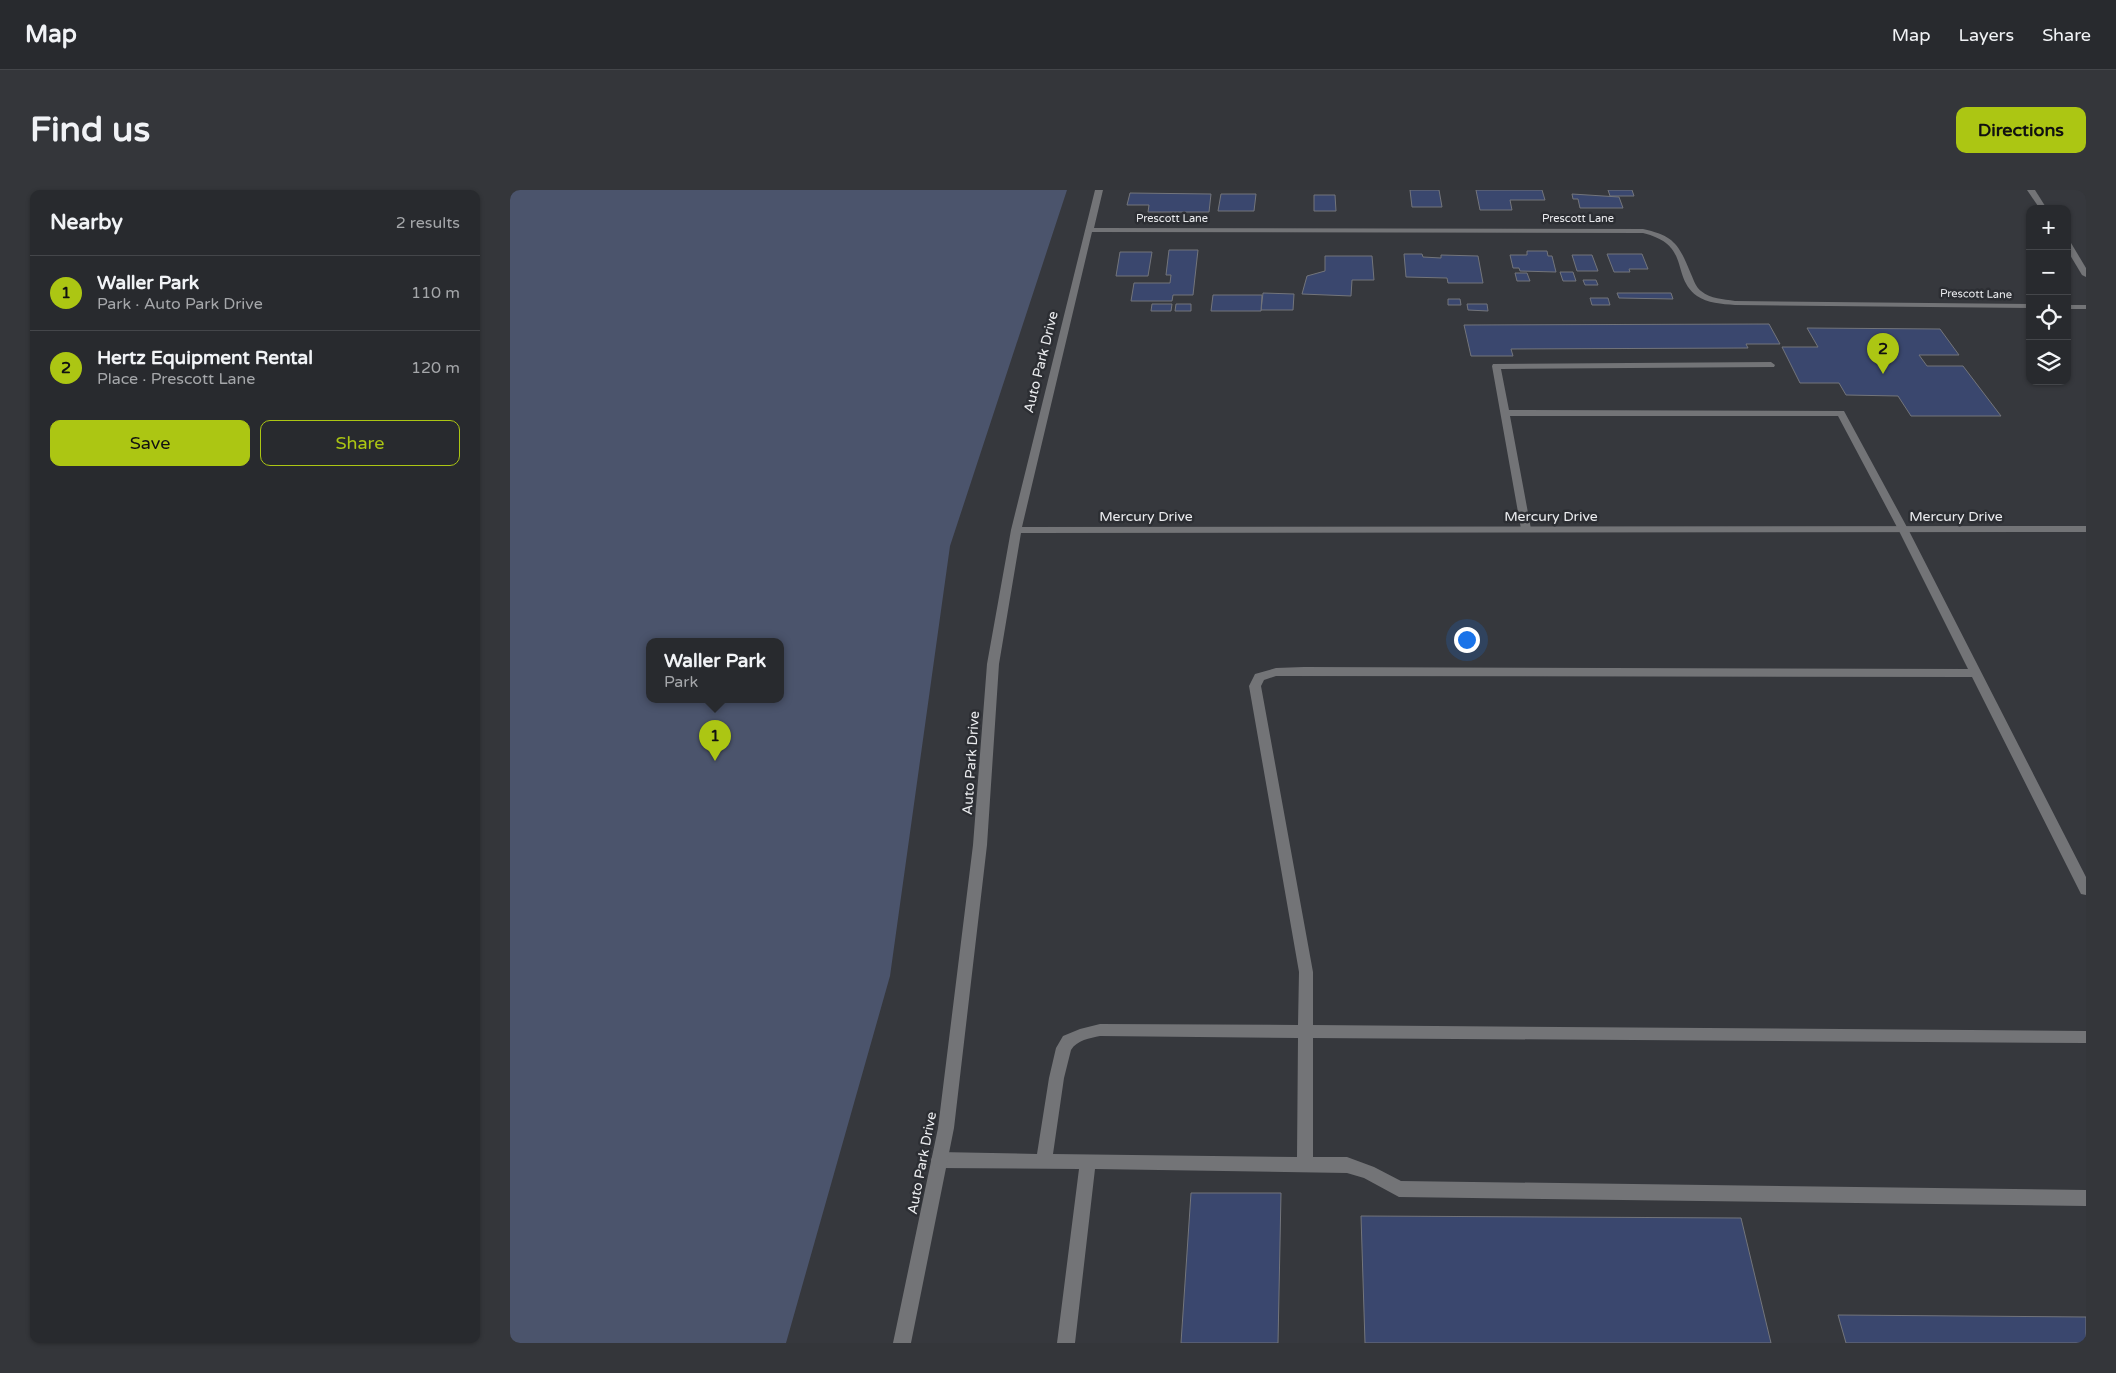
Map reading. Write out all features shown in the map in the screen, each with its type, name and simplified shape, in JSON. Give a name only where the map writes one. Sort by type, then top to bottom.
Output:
[{"type":"street","name":"Auto Park Drive","points":[[902,1343],[947,1119],[980,845],[993,664],[1016,530],[1099,190]]},
{"type":"street","points":[[2031,190],[2041,205]]},
{"type":"street","name":"Prescott Lane","points":[[1088,230],[1643,230],[1662,235],[1674,243],[1694,290],[1705,297],[1718,301],[1735,303],[2026,306]]},
{"type":"street","points":[[2071,250],[2086,275]]},
{"type":"street","points":[[2071,306],[2086,307]]},
{"type":"street","points":[[1526,529],[1496,366],[1772,365]]},
{"type":"street","points":[[1504,413],[1841,413],[1903,529],[2086,890]]},
{"type":"street","name":"Mercury Drive","points":[[1016,530],[2086,529]]},
{"type":"street","points":[[1305,1164],[1306,972],[1255,686],[1259,677],[1276,672],[1304,671],[1976,673]]},
{"type":"street","points":[[1044,1161],[1060,1061],[1066,1042],[1081,1034],[1100,1030],[2086,1037]]},
{"type":"street","points":[[939,1160],[1347,1165],[1368,1172],[1399,1189],[2086,1198]]},
{"type":"street","points":[[1066,1343],[1088,1161]]},
{"type":"shaded area","points":[[510,190],[1067,190],[950,546],[890,976],[786,1343],[510,1343]]},
{"type":"building","points":[[1410,190],[1439,190],[1442,207],[1412,207]]},
{"type":"building","points":[[1476,190],[1542,190],[1545,200],[1510,200],[1512,210],[1480,210]]},
{"type":"building","points":[[1608,190],[1632,190],[1634,196],[1610,196]]},
{"type":"building","points":[[1130,193],[1211,194],[1209,212],[1148,212],[1149,205],[1127,205]]},
{"type":"building","points":[[1221,194],[1256,194],[1254,211],[1218,211]]},
{"type":"building","points":[[1572,194],[1619,197],[1623,208],[1580,208],[1578,199],[1573,199]]},
{"type":"building","points":[[1314,195],[1335,195],[1336,211],[1314,211]]},
{"type":"building","points":[[1169,250],[1198,250],[1193,295],[1173,295],[1172,301],[1131,301],[1134,283],[1170,283],[1171,275],[1166,275]]},
{"type":"building","points":[[1527,251],[1547,251],[1548,256],[1552,256],[1556,272],[1520,271],[1519,268],[1513,268],[1510,255],[1527,255]]},
{"type":"building","points":[[1120,252],[1152,252],[1148,276],[1116,276]]},
{"type":"building","points":[[1404,254],[1422,254],[1423,257],[1441,258],[1441,255],[1478,256],[1483,283],[1448,283],[1447,278],[1406,277]]},
{"type":"building","points":[[1607,254],[1642,254],[1648,269],[1629,269],[1630,272],[1614,272]]},
{"type":"building","points":[[1572,255],[1592,255],[1598,271],[1577,271]]},
{"type":"building","points":[[1325,256],[1372,256],[1374,280],[1352,280],[1351,296],[1302,294],[1307,276],[1325,271]]},
{"type":"building","points":[[1560,272],[1573,272],[1576,281],[1563,281]]},
{"type":"building","points":[[1515,273],[1527,273],[1530,281],[1517,281]]},
{"type":"building","points":[[1583,280],[1596,280],[1598,285],[1585,285]]},
{"type":"building","points":[[1263,293],[1294,294],[1293,310],[1261,310]]},
{"type":"building","points":[[1617,293],[1671,293],[1673,299],[1619,298]]},
{"type":"building","points":[[1213,295],[1262,295],[1261,311],[1211,311]]},
{"type":"building","points":[[1590,298],[1608,298],[1610,305],[1592,305]]},
{"type":"building","points":[[1448,299],[1460,299],[1461,305],[1448,305]]},
{"type":"building","points":[[1152,304],[1172,304],[1171,311],[1151,311]]},
{"type":"building","points":[[1176,304],[1191,304],[1191,311],[1175,311]]},
{"type":"building","points":[[1467,304],[1487,304],[1488,311],[1468,310]]},
{"type":"building","points":[[1769,324],[1780,344],[1746,344],[1748,348],[1511,349],[1513,356],[1471,356],[1464,325]]},
{"type":"building","points":[[1807,328],[1940,329],[1959,355],[1919,355],[1927,366],[1963,366],[2001,416],[1911,416],[1898,396],[1846,395],[1839,383],[1800,383],[1782,347],[1818,347]]},
{"type":"building","points":[[1191,1193],[1281,1193],[1278,1343],[1181,1343]]},
{"type":"building","points":[[1361,1216],[1741,1218],[1771,1343],[1365,1343]]},
{"type":"building","points":[[1838,1315],[2086,1317],[2086,1343],[1846,1343]]},
{"type":"place","name":"Hertz Equipment Rental","points":[[1883,374]]},
{"type":"place","name":"Waller Park","points":[[715,761]]}]
